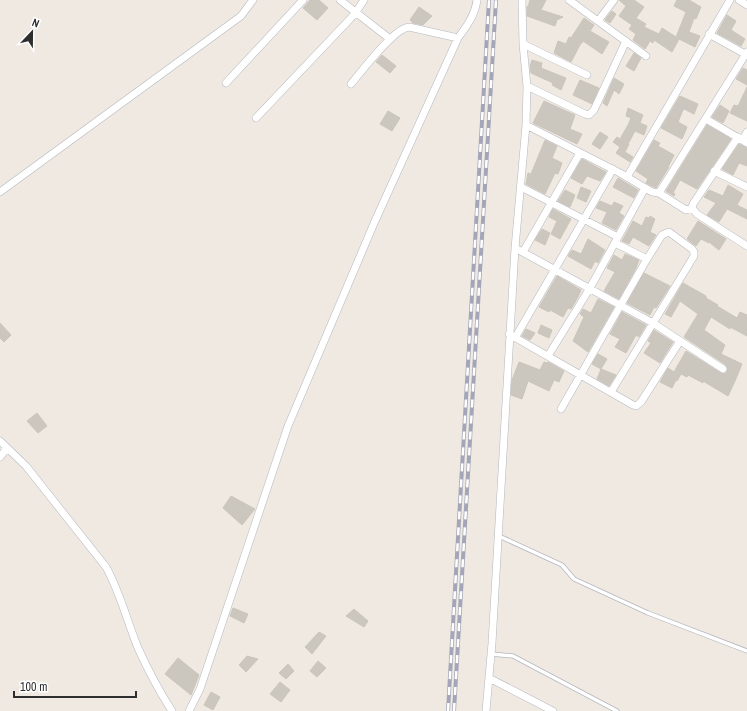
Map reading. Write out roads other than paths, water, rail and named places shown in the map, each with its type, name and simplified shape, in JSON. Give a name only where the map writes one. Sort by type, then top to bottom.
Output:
[{"type":"street","points":[[0,192],[241,16],[253,0]]},
{"type":"street","points":[[226,83],[303,0]]},
{"type":"street","points":[[340,0],[390,40]]},
{"type":"street","points":[[256,118],[356,12],[364,0]]},
{"type":"street","points":[[189,711],[200,689],[288,426],[374,220],[458,38],[474,13],[477,0]]},
{"type":"street","points":[[486,711],[512,336],[515,248],[526,125],[527,86],[523,44],[522,0]]},
{"type":"street","points":[[569,0],[646,56]]},
{"type":"street","points":[[598,21],[614,0]]},
{"type":"street","points":[[626,177],[730,0]]},
{"type":"street","points":[[739,0],[747,5]]},
{"type":"street","points":[[351,84],[390,40],[405,27],[458,38]]},
{"type":"street","points":[[659,194],[746,53],[709,34]]},
{"type":"street","points":[[527,86],[589,115],[594,110],[626,41]]},
{"type":"street","points":[[523,44],[587,74]]},
{"type":"street","points":[[706,119],[742,140]]},
{"type":"street","points":[[526,125],[613,169],[655,194],[659,194],[686,210],[692,208]]},
{"type":"street","points":[[692,208],[714,171],[742,140],[747,132]]},
{"type":"street","points":[[523,252],[580,153]]},
{"type":"street","points":[[512,336],[555,269],[613,169]]},
{"type":"street","points":[[714,171],[747,187]]},
{"type":"street","points":[[521,187],[584,219],[647,259]]},
{"type":"street","points":[[548,356],[590,288],[645,188]]},
{"type":"street","points":[[692,208],[697,214],[747,246]]},
{"type":"street","points":[[561,409],[647,259],[662,235],[669,232],[692,249],[694,252],[691,261],[611,392]]},
{"type":"street","points":[[515,248],[653,323],[723,369]]},
{"type":"street","points":[[512,336],[636,406],[639,404],[680,340]]},
{"type":"street","points":[[0,441],[28,470],[106,567],[115,585],[138,647],[160,692],[172,711]]},
{"type":"street","points":[[0,457],[7,448]]},
{"type":"street","points":[[489,678],[553,711]]},
{"type":"lane","points":[[498,535],[562,565],[574,579],[648,612],[747,651]]},
{"type":"lane","points":[[491,654],[513,656],[617,711]]},
{"type":"railway","points":[[448,711],[489,0]]},
{"type":"railway","points":[[454,711],[496,0]]}]
